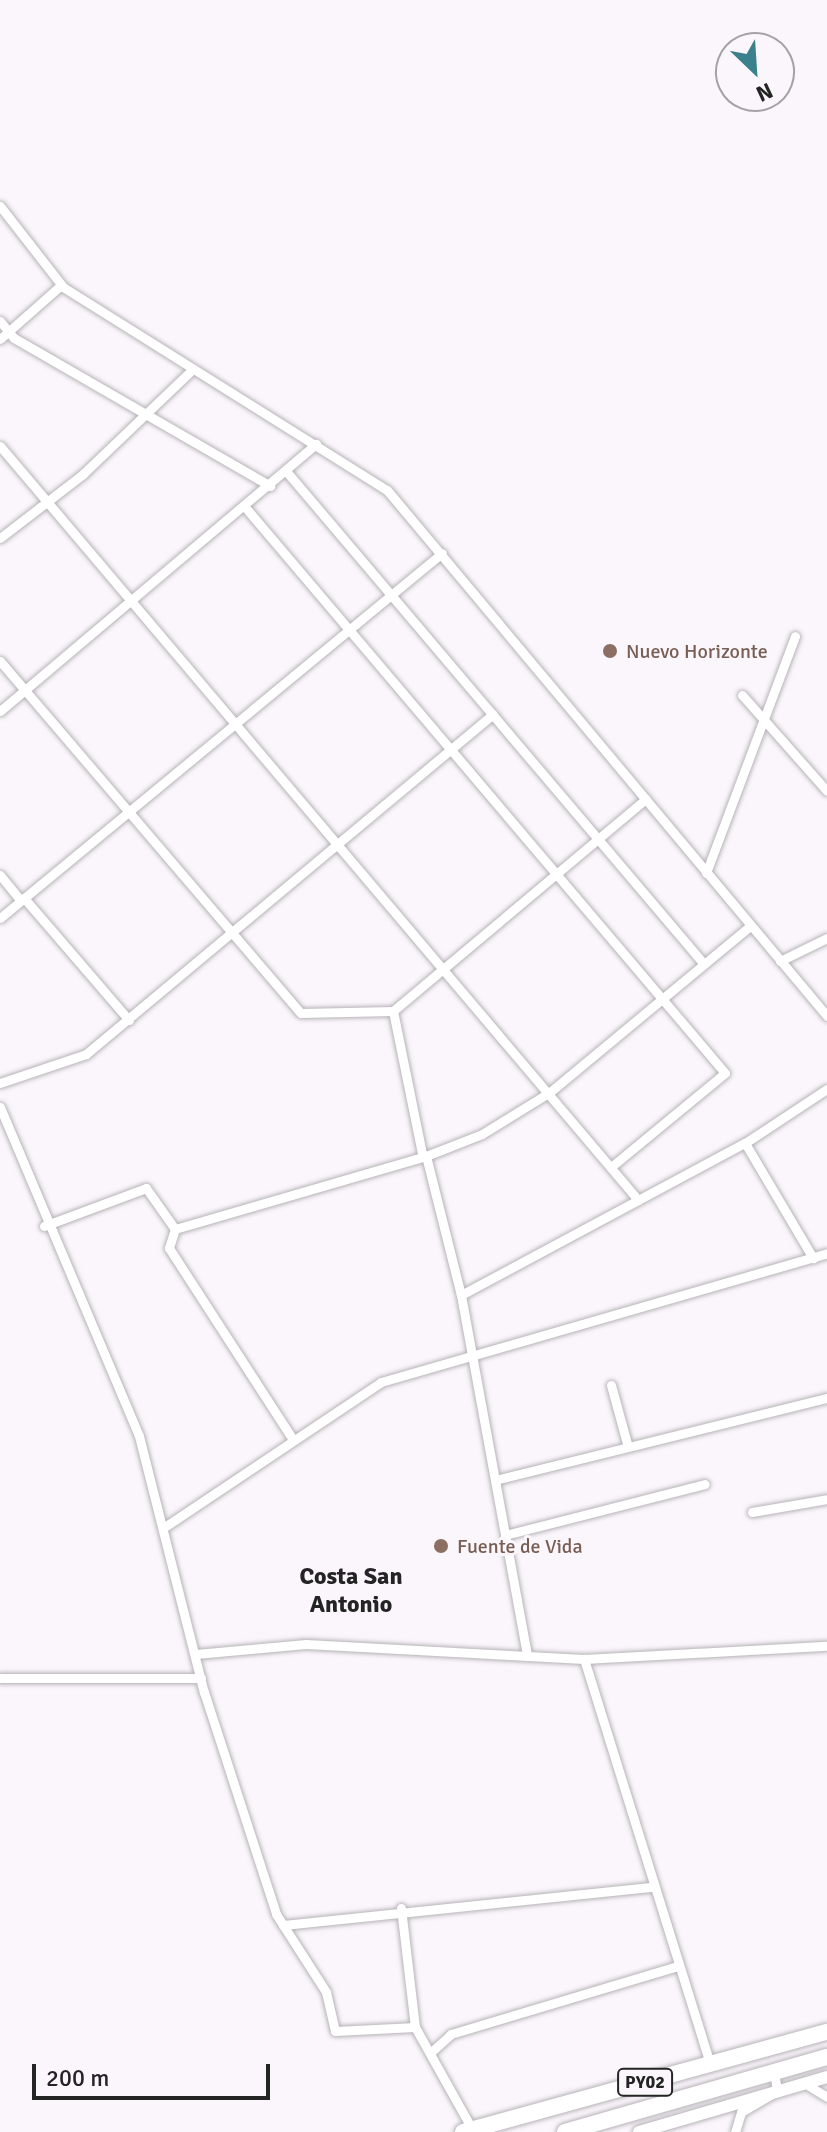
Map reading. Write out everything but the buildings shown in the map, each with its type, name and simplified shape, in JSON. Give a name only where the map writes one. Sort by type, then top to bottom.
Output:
[{"type":"highway","name":"PY02","points":[[467,2131],[827,2032]]},
{"type":"highway","name":"PY02","points":[[565,2132],[827,2057]]},
{"type":"street","points":[[0,206],[61,285],[387,490],[827,1016]]},
{"type":"street","points":[[4,335],[61,285]]},
{"type":"street","points":[[0,321],[4,335],[270,486]]},
{"type":"street","points":[[0,538],[47,501],[192,370]]},
{"type":"street","points":[[0,711],[316,444]]},
{"type":"street","points":[[0,446],[550,1092],[638,1200]]},
{"type":"street","points":[[286,471],[704,964]]},
{"type":"street","points":[[245,507],[344,631],[450,751],[553,878],[725,1073],[611,1167]]},
{"type":"street","points":[[0,918],[442,553]]},
{"type":"street","points":[[706,873],[795,636]]},
{"type":"street","points":[[0,661],[301,1013],[393,1011],[646,799]]},
{"type":"street","points":[[742,695],[827,791]]},
{"type":"street","points":[[0,1083],[61,1067],[129,1020],[493,714]]},
{"type":"street","points":[[0,875],[129,1020]]},
{"type":"street","points":[[175,1229],[482,1134],[550,1092],[750,926]]},
{"type":"street","points":[[780,961],[827,938]]},
{"type":"street","points":[[393,1011],[424,1154],[461,1295],[527,1656]]},
{"type":"street","points":[[461,1295],[745,1143],[827,1089]]},
{"type":"street","points":[[0,1107],[44,1226],[139,1436],[166,1526],[201,1678],[283,1925],[326,1992],[335,2031],[415,2027]]},
{"type":"street","points":[[745,1143],[813,1258]]},
{"type":"street","points":[[44,1226],[146,1188],[175,1229]]},
{"type":"street","points":[[175,1229],[169,1248],[292,1438]]},
{"type":"street","points":[[166,1526],[292,1438],[381,1382],[473,1360],[827,1253]]},
{"type":"street","points":[[611,1385],[628,1447]]},
{"type":"street","points":[[495,1480],[827,1398]]},
{"type":"street","points":[[505,1535],[705,1484]]},
{"type":"street","points":[[752,1512],[827,1499]]},
{"type":"street","points":[[196,1654],[306,1644],[584,1659],[827,1646]]},
{"type":"street","points":[[584,1659],[710,2064]]},
{"type":"street","points":[[0,1678],[201,1678]]},
{"type":"street","points":[[283,1925],[401,1908],[653,1887]]},
{"type":"street","points":[[401,1908],[415,2027],[467,2131]]},
{"type":"street","points":[[430,2053],[451,2034],[677,1966]]},
{"type":"street","points":[[774,2073],[777,2091]]},
{"type":"street","points":[[639,2132],[827,2077]]},
{"type":"street","points":[[735,2132],[741,2112],[777,2091],[815,2085],[827,2097]]},
{"type":"place","name":"Nuevo Horizonte","points":[[610,651]]},
{"type":"place","name":"Fuente de Vida","points":[[441,1546]]},
{"type":"district","name":"Costa San Antonio","points":[[351,1591]]}]
